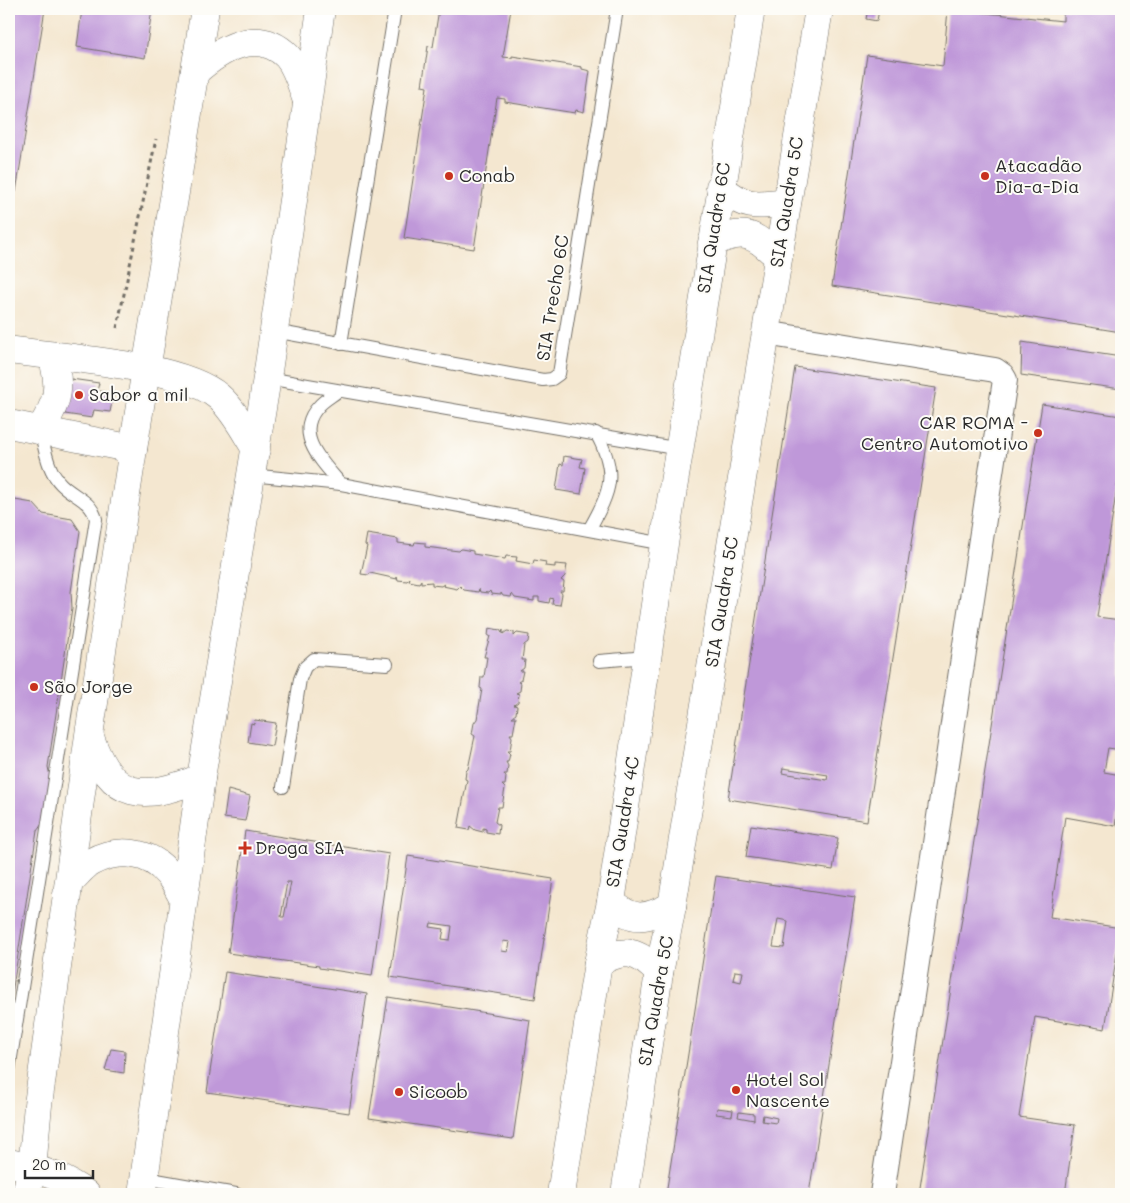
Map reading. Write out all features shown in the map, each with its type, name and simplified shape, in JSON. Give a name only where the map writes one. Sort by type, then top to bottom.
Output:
[{"type":"main road","points":[[26,1194],[20,1165],[38,1105],[90,735],[133,449],[205,9]]},
{"type":"main road","points":[[144,1186],[153,1108],[201,778],[267,378],[306,98],[321,9]]},
{"type":"main road","name":"SIA Quadra 6C","points":[[680,448],[720,187],[751,9]]},
{"type":"main road","name":"SIA Quadra 5C","points":[[625,1194],[659,973],[672,906],[819,9]]},
{"type":"main road","points":[[195,72],[215,55],[235,44],[255,42],[271,46],[286,56],[296,71],[306,98]]},
{"type":"main road","points":[[720,187],[735,200],[750,204],[787,202]]},
{"type":"main road","points":[[712,243],[730,235],[747,234],[761,240],[778,257]]},
{"type":"main road","points":[[9,350],[147,369],[207,388],[220,398],[253,462]]},
{"type":"main road","points":[[40,430],[52,411],[57,394],[58,377],[52,356]]},
{"type":"main road","points":[[9,424],[133,449]]},
{"type":"main road","name":"SIA Quadra 4C","points":[[561,1194],[598,963],[611,902],[680,448]]},
{"type":"main road","points":[[90,735],[97,759],[110,779],[126,789],[148,793],[172,789],[201,778]]},
{"type":"main road","points":[[70,880],[90,863],[112,853],[132,852],[153,860],[169,874],[183,898]]},
{"type":"main road","points":[[611,902],[621,912],[640,918],[654,915],[672,906]]},
{"type":"main road","points":[[598,963],[612,954],[630,953],[647,959],[659,973]]},
{"type":"main road","points":[[20,1165],[61,1178],[86,1194]]},
{"type":"street","points":[[765,333],[995,370],[1002,375],[1006,387],[882,1194]]},
{"type":"lane","points":[[341,344],[394,9]]},
{"type":"lane","name":"SIA Trecho 6C","points":[[274,331],[543,380],[552,379],[559,374],[616,9]]},
{"type":"lane","points":[[267,378],[680,448]]},
{"type":"lane","points":[[338,391],[318,406],[310,421],[309,437],[314,453],[341,484]]},
{"type":"lane","points":[[9,1070],[96,519],[93,508],[61,484],[50,468],[40,430]]},
{"type":"lane","points":[[590,528],[610,485],[611,467],[606,451],[596,433]]},
{"type":"lane","points":[[253,462],[341,484],[590,528],[664,544]]},
{"type":"lane","points":[[599,661],[647,657]]},
{"type":"lane","points":[[283,787],[300,679],[305,667],[314,659],[387,664]]},
{"type":"lane","points":[[144,1186],[236,1194]]},
{"type":"path","points":[[117,328],[157,135]]},
{"type":"building","points":[[9,9],[45,9],[16,192],[14,192],[10,215]]},
{"type":"building","points":[[82,9],[152,9],[145,58],[77,47]]},
{"type":"building","name":"Conab","points":[[439,9],[511,9],[503,57],[512,58],[512,56],[582,67],[582,69],[590,71],[584,112],[576,110],[575,113],[505,102],[505,99],[497,98],[474,249],[404,238],[427,87],[422,86],[428,46],[433,47]]},
{"type":"building","points":[[868,9],[879,9],[877,21],[866,19]]},
{"type":"building","name":"Atacadão Dia-a-Dia","points":[[948,9],[1063,21],[1063,9],[1121,9],[1121,332],[832,286],[867,55],[943,66]]},
{"type":"building","points":[[1022,342],[1121,357],[1121,389],[1021,375]]},
{"type":"building","points":[[795,367],[936,388],[867,821],[728,799]],"holes":[[[783,768],[828,775],[827,780],[782,773]]]},
{"type":"building","points":[[71,379],[99,383],[97,391],[114,392],[110,412],[94,410],[92,418],[65,414]]},
{"type":"building","points":[[1042,404],[1121,416],[1121,461],[1097,617],[1121,620],[1121,750],[1108,748],[1104,772],[1121,775],[1121,787],[1115,826],[1065,817],[1050,917],[1121,928],[1105,1029],[1035,1017],[1019,1117],[1075,1125],[1065,1194],[919,1194]]},
{"type":"building","points":[[564,456],[582,459],[580,467],[585,468],[581,494],[556,490],[560,464],[563,465]]},
{"type":"building","name":"São Jorge","points":[[9,499],[33,503],[43,514],[72,519],[80,531],[71,592],[72,608],[48,767],[51,780],[44,821],[37,831],[10,1007]]},
{"type":"building","points":[[367,534],[398,539],[398,543],[414,545],[415,542],[425,543],[425,547],[459,551],[461,549],[473,551],[473,554],[505,559],[506,556],[517,557],[516,561],[533,564],[534,560],[546,562],[545,566],[555,567],[555,564],[567,565],[565,576],[561,580],[564,582],[563,591],[560,591],[562,594],[560,605],[552,604],[553,599],[550,598],[549,603],[539,601],[539,597],[534,597],[534,601],[515,598],[512,594],[511,597],[503,596],[501,593],[501,595],[491,594],[490,591],[488,593],[480,592],[479,589],[478,592],[464,590],[460,586],[457,589],[443,586],[444,584],[441,586],[432,585],[432,582],[421,583],[421,580],[419,583],[409,581],[410,578],[407,581],[398,580],[397,576],[397,579],[370,573],[369,575],[361,574],[367,546],[365,545]]},
{"type":"building","points":[[489,628],[500,630],[502,633],[503,630],[503,634],[507,631],[514,632],[514,636],[517,633],[529,635],[528,642],[524,645],[522,660],[525,660],[524,668],[520,671],[523,671],[521,680],[518,682],[521,683],[520,691],[516,693],[519,694],[518,702],[514,705],[517,706],[516,714],[512,717],[516,717],[513,734],[510,734],[512,737],[510,751],[507,751],[510,754],[508,762],[506,762],[508,766],[507,774],[504,774],[506,777],[505,785],[502,785],[505,788],[502,807],[498,807],[495,822],[499,825],[498,834],[486,832],[486,829],[483,828],[483,832],[475,830],[470,826],[469,830],[458,828],[467,780],[465,779],[466,771],[475,736],[472,734],[474,723],[477,719],[482,689],[480,688],[481,677],[484,677],[487,657],[484,657],[490,636],[488,636]]},
{"type":"building","points":[[255,720],[276,723],[272,746],[248,742],[251,723],[254,724]]},
{"type":"building","points":[[228,790],[250,796],[245,821],[224,818]]},
{"type":"building","points":[[1121,798],[1121,827],[1117,826]]},
{"type":"building","points":[[751,825],[838,838],[833,870],[746,857]]},
{"type":"building","points":[[245,831],[389,854],[372,976],[319,968],[319,966],[228,953]],"holes":[[[287,882],[291,882],[284,917],[281,917]]]},
{"type":"building","points":[[408,856],[553,879],[535,999],[390,977]],"holes":[[[431,923],[452,926],[450,940],[442,939],[444,929],[430,927]],[[503,941],[510,942],[508,952],[502,951]]]},
{"type":"building","points":[[716,876],[855,897],[809,1194],[666,1194]],"holes":[[[778,919],[788,921],[784,948],[773,947]],[[735,971],[743,972],[741,982],[733,980]],[[717,1108],[733,1110],[732,1116],[716,1114]],[[739,1112],[754,1114],[754,1120],[738,1117]],[[763,1115],[777,1118],[776,1123],[762,1121]]]},
{"type":"building","points":[[225,972],[367,994],[349,1113],[207,1092]]},
{"type":"building","points":[[388,997],[530,1020],[513,1139],[369,1118]]},
{"type":"building","points":[[111,1049],[125,1051],[124,1073],[105,1070]]},
{"type":"place","name":"Conab","points":[[449,176]]},
{"type":"place","name":"Atacadão Dia-a-Dia","points":[[985,176]]},
{"type":"place","name":"Sabor a mil","points":[[79,395]]},
{"type":"place","name":"CAR ROMA - Centro Automotivo","points":[[1038,433]]},
{"type":"place","name":"São Jorge","points":[[34,687]]},
{"type":"place","name":"Droga SIA","points":[[245,848]]},
{"type":"place","name":"Hotel Sol Nascente","points":[[736,1090]]},
{"type":"place","name":"Sicoob","points":[[399,1092]]}]
